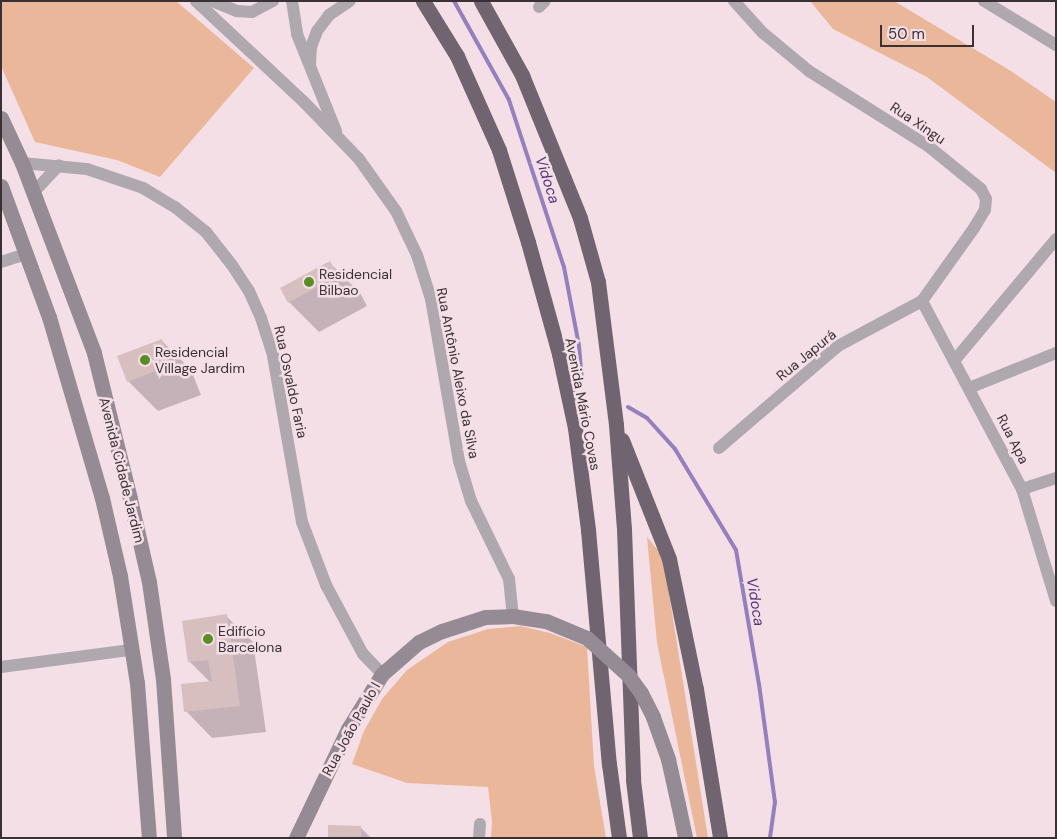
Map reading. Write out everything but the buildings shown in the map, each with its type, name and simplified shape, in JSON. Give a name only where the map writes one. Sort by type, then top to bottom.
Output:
[{"type":"highway","name":"Avenida Mário Covas","points":[[481,1],[522,75],[580,218],[598,282],[616,425],[624,529],[633,780],[640,838]]},
{"type":"highway","name":"Avenida Mário Covas","points":[[421,2],[457,56],[499,150],[528,242],[559,354],[575,428],[588,530],[608,745],[619,838]]},
{"type":"highway","points":[[616,425],[669,559],[696,690],[720,838]]},
{"type":"main road","name":"Avenida Cidade Jardim","points":[[1,118],[22,163],[94,353],[149,582],[163,679],[174,838]]},
{"type":"main road","name":"Avenida Cidade Jardim","points":[[1,186],[49,317],[102,498],[120,576],[137,683],[149,838]]},
{"type":"main road","name":"Rua João Paulo I","points":[[296,838],[348,729],[382,674],[419,642],[442,631],[484,617],[513,616],[546,621],[587,638],[628,675],[641,693],[653,717],[668,759],[684,838]]},
{"type":"main road","points":[[137,683],[163,679]]},
{"type":"street","name":"Rua Antônio Aleixo da Silva","points":[[196,1],[304,102],[359,159],[396,211],[417,255],[431,299],[459,461],[471,501],[509,579],[513,616]]},
{"type":"street","points":[[212,1],[237,11],[252,12],[273,1]]},
{"type":"street","points":[[292,1],[297,34],[310,70],[341,141]]},
{"type":"street","points":[[310,70],[312,48],[317,31],[329,15],[350,1]]},
{"type":"street","name":"Rua Xingu","points":[[734,1],[762,32],[809,71],[928,146],[981,189],[986,199],[985,210],[922,301]]},
{"type":"street","points":[[984,1],[1056,45]]},
{"type":"street","name":"Rua Osvaldo Faria","points":[[22,163],[59,165],[109,175],[143,188],[175,207],[206,232],[232,265],[249,291],[262,318],[273,356],[302,522],[326,585],[363,654],[382,674]]},
{"type":"street","points":[[33,193],[59,165]]},
{"type":"street","points":[[954,362],[1056,239]]},
{"type":"street","points":[[1,262],[26,254]]},
{"type":"street","name":"Rua Apa","points":[[922,301],[1022,490],[1056,601]]},
{"type":"street","name":"Rua Japurá","points":[[719,448],[838,346],[922,301]]},
{"type":"street","points":[[969,388],[1056,353]]},
{"type":"street","points":[[1022,490],[1056,478]]},
{"type":"street","points":[[1,667],[131,650]]},
{"type":"street","points":[[479,838],[480,824]]},
{"type":"shaded area","points":[[1,1],[176,1],[254,68],[160,177],[117,160],[35,142],[1,66]]},
{"type":"shaded area","points":[[810,1],[894,1],[1011,71],[1056,102],[1056,173],[927,77],[833,29]]},
{"type":"shaded area","points":[[647,537],[663,556],[708,838],[697,838],[657,643]]},
{"type":"shaded area","points":[[521,626],[550,633],[587,647],[594,766],[606,838],[491,838],[492,822],[488,787],[407,783],[352,764],[364,731],[382,699],[407,670],[448,642],[488,629]]},
{"type":"waterway","name":"Vidoca","points":[[454,1],[509,100],[564,267],[579,346],[582,380]]},
{"type":"waterway","name":"Vidoca","points":[[628,407],[647,418],[675,449],[736,550],[759,684],[775,802],[770,838]]},
{"type":"place","name":"Residencial Bilbao","points":[[309,282]]},
{"type":"place","name":"Residencial Village Jardim","points":[[145,360]]},
{"type":"place","name":"Edifício Barcelona","points":[[208,639]]}]
